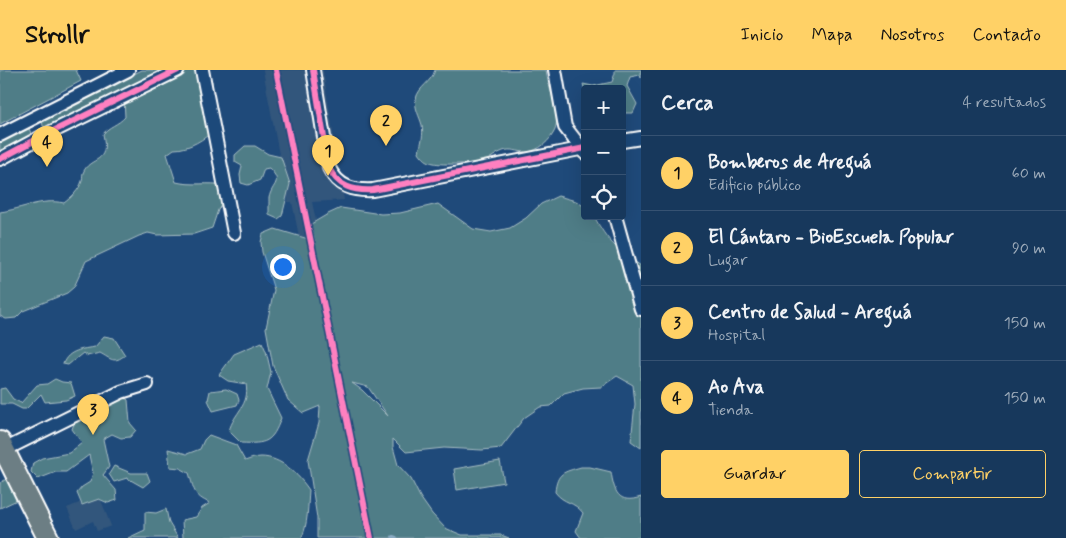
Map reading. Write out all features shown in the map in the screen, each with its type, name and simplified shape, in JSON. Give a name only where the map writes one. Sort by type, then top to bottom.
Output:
[{"type":"main road","points":[[2,446],[48,538]]},
{"type":"street","points":[[0,135],[128,70]]},
{"type":"street","points":[[0,159],[178,70]]},
{"type":"street","points":[[202,70],[234,233]]},
{"type":"street","points":[[313,70],[329,168],[337,180],[350,189],[361,191],[373,190],[581,151]]},
{"type":"street","points":[[555,70],[565,127],[581,146]]},
{"type":"street","points":[[626,140],[641,138]]},
{"type":"street","points":[[615,220],[641,309]]},
{"type":"street","points":[[2,446],[121,392],[147,384]]},
{"type":"shaded area","points":[[263,70],[323,70],[344,200],[312,202],[318,230],[360,538],[292,202],[288,202]]},
{"type":"shaded area","points":[[99,495],[111,526],[97,531],[93,521],[76,529],[67,508]]},
{"type":"green space","points":[[0,70],[76,70],[81,81],[0,124]]},
{"type":"green space","points":[[142,70],[200,70],[212,81],[212,101],[219,120],[216,129],[197,143],[180,149],[174,149],[167,154],[176,182],[225,185],[228,194],[218,210],[212,228],[194,234],[157,235],[148,233],[139,236],[86,261],[74,287],[67,293],[23,311],[16,318],[6,319],[0,316],[0,212],[40,203],[64,203],[72,196],[81,184],[86,167],[102,156],[104,151],[103,134],[125,117],[124,98],[132,86],[47,127],[43,126],[42,120]]},
{"type":"green space","points":[[435,70],[546,70],[555,109],[555,130],[544,145],[535,150],[526,152],[506,150],[479,163],[438,164],[429,162],[419,152],[423,129],[416,109],[416,102],[419,91],[431,78]]},
{"type":"green space","points":[[615,70],[641,70],[641,78],[640,75],[630,77],[627,86],[637,104],[633,113],[626,113],[626,85],[598,85],[612,82]]},
{"type":"green space","points":[[28,127],[31,133],[30,136],[0,152],[0,142]]},
{"type":"green space","points":[[245,146],[255,146],[268,154],[281,157],[290,184],[282,216],[278,219],[269,215],[269,198],[276,183],[276,177],[269,168],[264,169],[260,180],[248,185],[241,183],[242,166],[235,162],[235,155]]},
{"type":"green space","points":[[558,196],[576,201],[581,204],[581,220],[596,220],[614,245],[641,266],[641,448],[631,441],[635,404],[633,385],[617,376],[601,387],[583,388],[564,393],[551,406],[540,407],[524,418],[501,448],[482,450],[444,448],[406,452],[393,439],[393,447],[398,465],[411,479],[420,497],[432,514],[445,528],[462,535],[501,535],[509,538],[317,538],[317,518],[308,460],[319,423],[320,406],[303,413],[288,400],[273,366],[266,328],[274,290],[262,252],[261,242],[263,234],[275,229],[315,241],[311,224],[341,208],[381,214],[400,213],[438,204],[473,229],[491,232],[510,228],[526,218],[541,204]],"holes":[[[352,383],[368,387],[388,416],[362,390]]]},
{"type":"green space","points":[[104,336],[114,338],[125,355],[115,360],[100,353],[87,356],[83,353],[68,365],[63,364],[65,359],[72,353],[95,347]]},
{"type":"green space","points":[[262,342],[271,372],[267,389],[281,418],[274,433],[267,440],[257,443],[241,443],[229,431],[231,424],[244,404],[247,392],[246,384],[228,381],[219,375],[234,354]]},
{"type":"green space","points":[[55,379],[71,383],[75,396],[66,400],[45,402],[41,394],[26,409],[12,404],[0,404],[0,389],[5,388],[13,399],[21,403],[37,385],[47,384]]},
{"type":"green space","points":[[226,389],[237,394],[239,400],[237,405],[213,411],[208,400],[210,391]]},
{"type":"green space","points":[[120,394],[128,400],[130,423],[136,430],[130,437],[121,438],[112,434],[103,439],[109,467],[103,475],[116,490],[117,500],[108,503],[99,499],[82,505],[77,493],[90,482],[93,473],[89,455],[66,472],[56,472],[38,479],[31,472],[33,463],[42,458],[69,453],[82,443],[72,429],[77,416]]},
{"type":"green space","points":[[209,435],[236,445],[245,461],[261,457],[275,460],[282,463],[300,478],[309,490],[306,522],[301,538],[183,538],[182,520],[196,517],[202,508],[210,503],[197,495],[189,473],[180,468],[170,467],[168,449],[187,454],[200,449],[204,440]]},
{"type":"green space","points":[[500,461],[504,482],[457,490],[454,469]]},
{"type":"green space","points":[[114,466],[131,473],[147,473],[150,481],[143,487],[127,478],[114,482],[109,474]]},
{"type":"green space","points":[[581,467],[611,472],[618,495],[622,498],[633,499],[641,497],[641,538],[581,538],[576,531],[583,513],[555,492],[556,485],[562,474]]},
{"type":"green space","points":[[8,478],[21,492],[17,500],[0,508],[0,483]]},
{"type":"green space","points":[[166,509],[169,523],[178,538],[128,538],[145,530],[145,512],[156,513]]},
{"type":"cycle path","points":[[0,159],[178,70]]},
{"type":"cycle path","points":[[276,70],[371,538]]},
{"type":"cycle path","points":[[313,70],[329,168],[342,184],[359,190],[373,190],[581,149]]},
{"type":"place","name":"El Cántaro - BioEscuela Popular","points":[[386,146]]},
{"type":"place","name":"Ao Ava","points":[[47,167]]},
{"type":"place","name":"Bomberos de Areguá","points":[[328,176]]},
{"type":"place","name":"Centro de Salud - Areguá","points":[[93,435]]}]
